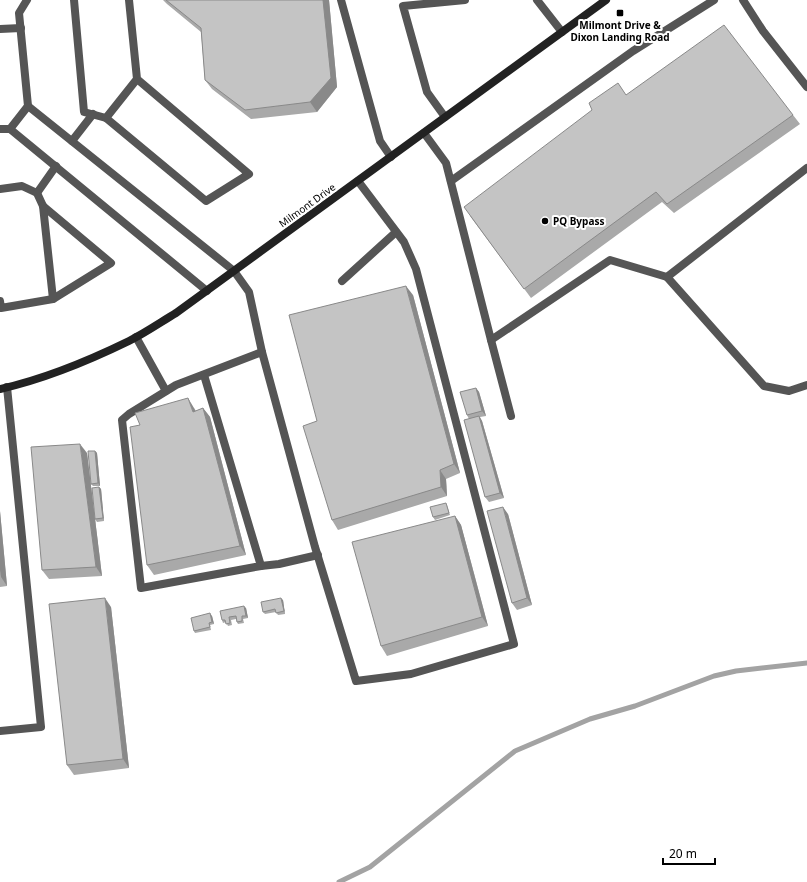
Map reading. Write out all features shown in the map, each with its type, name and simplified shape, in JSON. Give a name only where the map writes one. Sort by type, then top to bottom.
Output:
[{"type":"street","name":"Milmont Drive","points":[[3,388],[76,365],[136,337],[176,313],[606,0]]},
{"type":"lane","points":[[10,129],[28,106],[19,13],[27,0]]},
{"type":"lane","points":[[74,0],[84,112],[106,118],[206,201],[249,174],[137,78],[129,0]]},
{"type":"lane","points":[[341,0],[380,142],[391,157]]},
{"type":"lane","points":[[445,117],[427,92],[401,3],[465,0]]},
{"type":"lane","points":[[537,0],[562,32]]},
{"type":"lane","points":[[451,181],[632,51],[714,0]]},
{"type":"lane","points":[[743,0],[763,31],[807,87]]},
{"type":"lane","points":[[0,29],[21,28]]},
{"type":"lane","points":[[106,118],[137,78]]},
{"type":"lane","points":[[28,106],[234,271],[249,292],[262,352],[318,555],[356,681],[411,674],[514,644],[416,269],[404,242],[358,181]]},
{"type":"lane","points":[[72,141],[93,114]]},
{"type":"lane","points":[[0,129],[10,129],[207,291]]},
{"type":"lane","points":[[424,133],[446,163],[511,416]]},
{"type":"lane","points":[[38,193],[56,166]]},
{"type":"lane","points":[[667,277],[807,168]]},
{"type":"lane","points":[[0,189],[22,186],[38,193],[43,206],[53,299]]},
{"type":"lane","points":[[0,301],[1,308],[53,299],[111,264],[43,206]]},
{"type":"lane","points":[[342,281],[396,232]]},
{"type":"lane","points":[[491,340],[610,260],[667,277],[764,386],[789,391],[807,385]]},
{"type":"lane","points":[[136,337],[166,391]]},
{"type":"lane","points":[[262,352],[176,385],[129,414],[122,420],[141,588],[279,564],[318,555]]},
{"type":"lane","points":[[204,375],[261,566]]},
{"type":"lane","points":[[0,731],[41,727],[3,388]]},
{"type":"building","points":[[166,0],[323,0],[331,78],[310,102],[245,110],[205,80],[201,28]]},
{"type":"building","points":[[724,25],[793,115],[667,204],[656,192],[524,289],[464,207],[592,110],[589,103],[618,83],[626,95]]},
{"type":"building","points":[[406,286],[454,464],[440,470],[441,487],[332,520],[303,426],[317,421],[289,315]]},
{"type":"building","points":[[476,388],[482,411],[467,415],[460,392]]},
{"type":"building","points":[[188,398],[193,412],[203,408],[240,546],[147,565],[130,427],[140,425],[135,413]]},
{"type":"building","points":[[479,416],[500,493],[485,497],[464,420]]},
{"type":"building","points":[[80,444],[96,567],[42,570],[31,447]]},
{"type":"building","points":[[88,451],[95,451],[98,483],[91,484]]},
{"type":"building","points":[[99,487],[103,518],[95,519],[92,488]]},
{"type":"building","points":[[446,503],[449,513],[433,517],[430,507]]},
{"type":"building","points":[[503,507],[527,598],[512,603],[487,511]]},
{"type":"building","points":[[455,516],[482,617],[381,646],[352,542]]},
{"type":"building","points":[[105,598],[123,759],[67,765],[49,604]]},
{"type":"building","points":[[281,598],[284,611],[276,613],[275,609],[263,612],[261,602]]},
{"type":"building","points":[[244,606],[246,616],[242,616],[242,621],[237,622],[236,616],[229,617],[230,623],[226,624],[225,620],[222,620],[220,611]]},
{"type":"building","points":[[210,613],[212,622],[209,623],[210,627],[194,631],[191,618]]},
{"type":"waterway","points":[[339,882],[370,867],[515,751],[590,719],[635,706],[714,676],[736,671],[807,663]]},
{"type":"place","name":"Milmont Drive & Dixon Landing Road","points":[[620,13]]},
{"type":"place","name":"PQ Bypass","points":[[545,221]]}]
